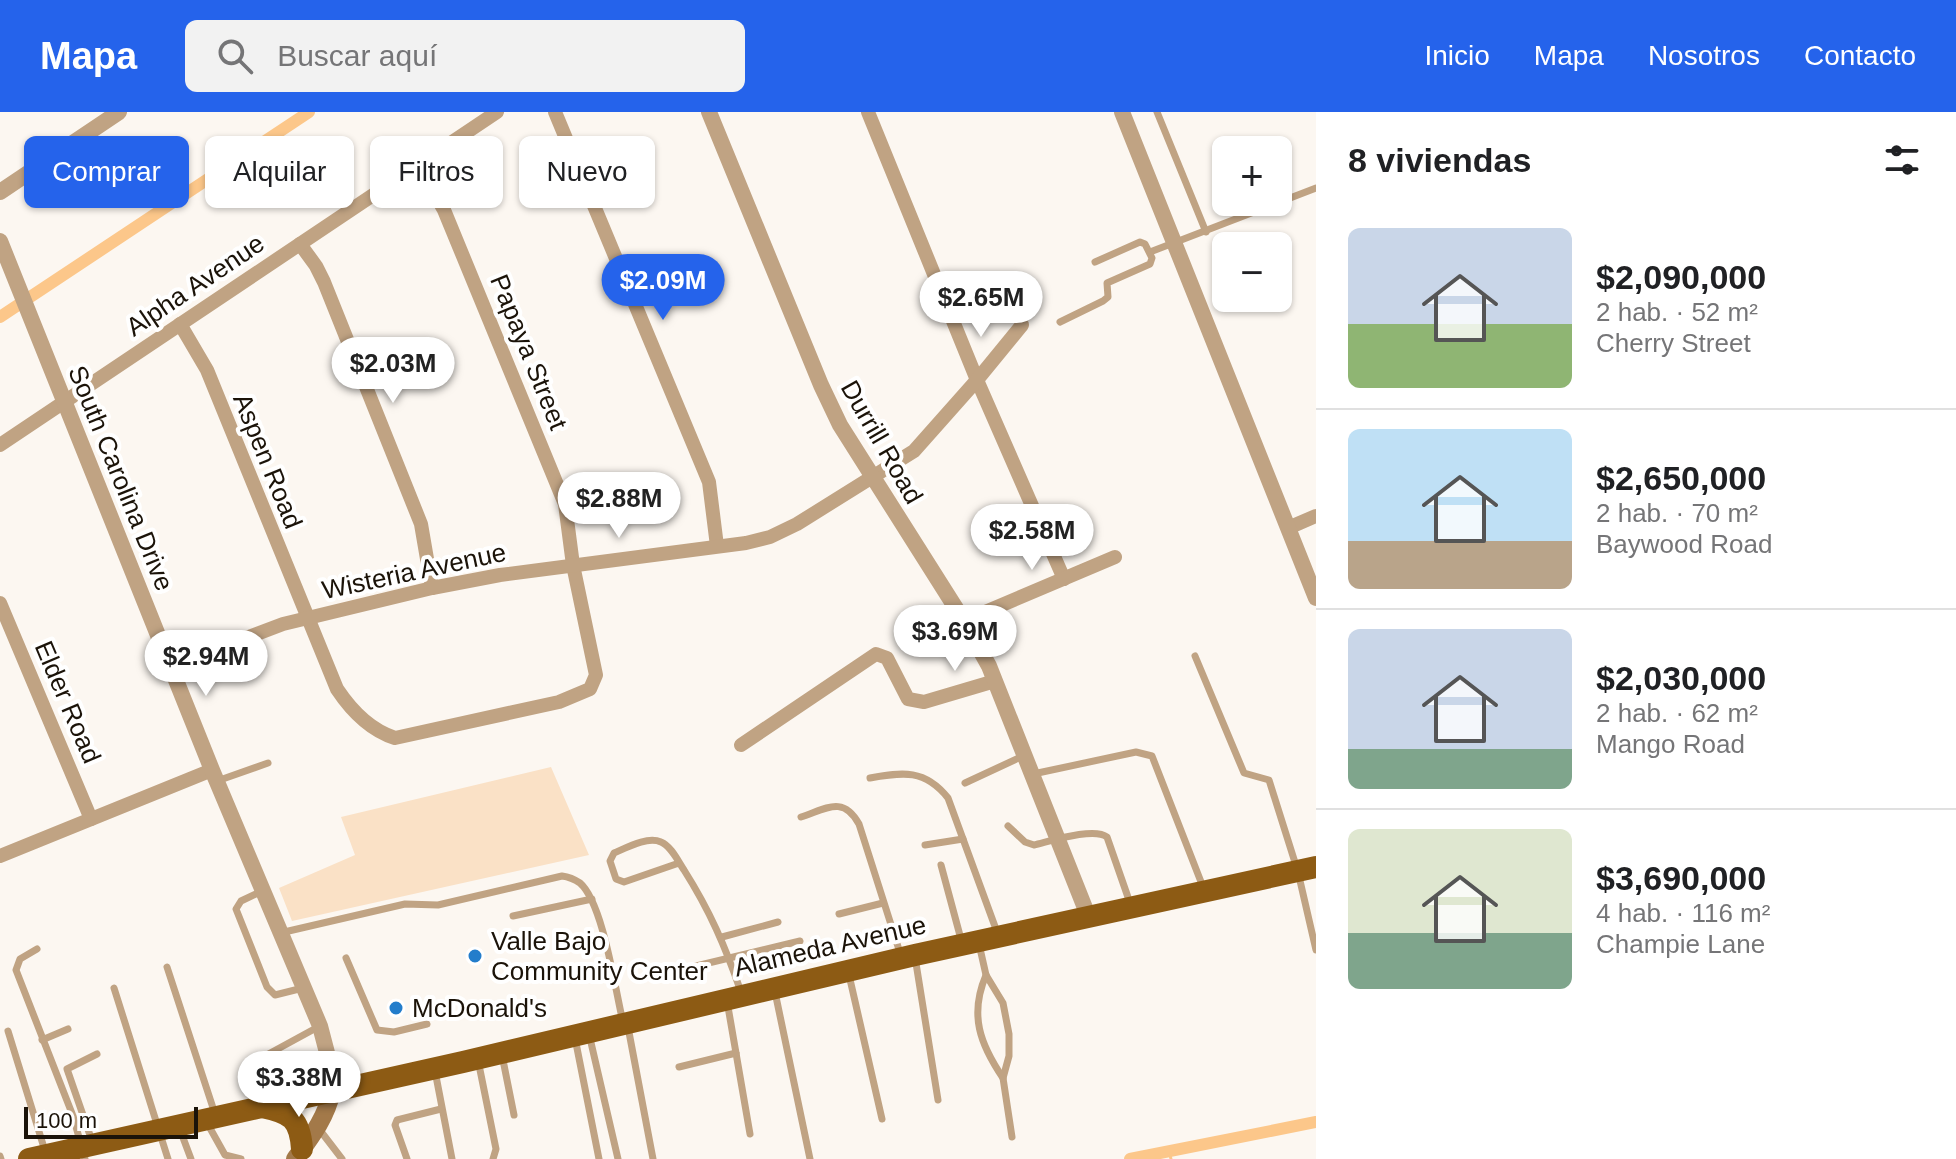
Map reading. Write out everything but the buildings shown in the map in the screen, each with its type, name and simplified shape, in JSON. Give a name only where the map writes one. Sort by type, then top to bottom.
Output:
[{"type":"main road","name":"Alameda Avenue","points":[[38,1157],[87,1151],[169,1127],[502,1053],[909,957],[1307,870]]},
{"type":"main road","points":[[299,1154],[318,1128],[332,1091]]},
{"type":"main road","points":[[267,1105],[294,1119],[300,1134],[299,1154]]},
{"type":"street","name":"Alpha Avenue","points":[[461,136],[497,112]]},
{"type":"street","points":[[555,112],[709,482],[717,546]]},
{"type":"street","name":"Durrill Road","points":[[709,112],[840,425],[964,621],[995,681],[1089,918]]},
{"type":"street","points":[[868,112],[977,380],[1064,579]]},
{"type":"street","points":[[1122,112],[1316,598]]},
{"type":"street","points":[[0,192],[109,115]]},
{"type":"street","name":"Alpha Avenue","points":[[0,445],[370,197]]},
{"type":"street","name":"Papaya Street","points":[[307,618],[337,689],[348,705],[384,734],[395,738],[559,702],[590,689],[596,680],[596,664],[582,613],[565,504],[443,208]]},
{"type":"street","name":"South Carolina Drive","points":[[0,241],[215,776],[320,1026],[331,1068],[332,1091]]},
{"type":"street","points":[[300,244],[324,282],[421,524],[432,588]]},
{"type":"street","name":"Aspen Road","points":[[180,324],[207,370],[307,618]]},
{"type":"street","name":"Wisteria Avenue","points":[[172,666],[259,632],[432,588],[573,565],[746,543],[781,533],[914,451],[1022,325]]},
{"type":"street","points":[[1288,528],[1316,516]]},
{"type":"street","points":[[964,621],[1115,557]]},
{"type":"street","name":"Elder Road","points":[[0,603],[91,819]]},
{"type":"street","points":[[741,745],[876,654],[887,658],[908,699],[924,702],[995,681]]},
{"type":"street","points":[[0,856],[91,819],[215,776]]},
{"type":"lane","points":[[1157,112],[1206,232]]},
{"type":"lane","points":[[1150,252],[1316,188]]},
{"type":"lane","points":[[1060,322],[1107,298],[1106,284],[1150,264],[1150,252],[1140,242],[1095,262]]},
{"type":"lane","points":[[1195,656],[1244,773],[1269,780],[1307,870],[1316,950]]},
{"type":"lane","points":[[1033,774],[1136,752],[1152,756],[1205,893]]},
{"type":"lane","points":[[965,783],[1025,755]]},
{"type":"lane","points":[[215,776],[268,763]]},
{"type":"lane","points":[[870,778],[903,772],[919,776],[934,784],[948,798],[963,839],[986,975],[1003,1003],[1009,1034],[1009,1056],[1003,1078],[1012,1137]]},
{"type":"lane","points":[[801,817],[835,806],[846,807],[853,812],[859,824],[883,903],[909,957],[938,1100]]},
{"type":"lane","points":[[1008,826],[1029,844],[1099,832],[1107,837],[1132,909]]},
{"type":"lane","points":[[925,845],[963,839]]},
{"type":"lane","points":[[679,863],[624,882],[616,879],[610,861],[614,853],[652,840],[662,842],[679,863],[722,937],[735,997],[736,1053],[750,1134]]},
{"type":"lane","points":[[941,865],[980,941]]},
{"type":"lane","points":[[279,933],[405,904],[438,905],[562,876],[580,883],[592,899],[625,1024],[653,1159]]},
{"type":"lane","points":[[262,891],[241,901],[236,909],[267,987],[275,995],[303,988]]},
{"type":"lane","points":[[513,916],[592,899]]},
{"type":"lane","points":[[839,914],[883,903]]},
{"type":"lane","points":[[722,937],[778,922]]},
{"type":"lane","points":[[667,973],[800,941]]},
{"type":"lane","points":[[37,949],[20,959],[16,970],[87,1151]]},
{"type":"lane","points":[[346,958],[377,1030],[394,1032],[427,1024]]},
{"type":"lane","points":[[167,967],[210,1118],[225,1155],[241,1159]]},
{"type":"lane","points":[[849,972],[882,1119]]},
{"type":"lane","points":[[986,975],[977,998],[978,1020],[986,1052],[1003,1078]]},
{"type":"lane","points":[[114,988],[169,1127],[191,1159]]},
{"type":"lane","points":[[775,990],[810,1159]]},
{"type":"lane","points":[[267,1105],[263,1057],[320,1026]]},
{"type":"lane","points":[[42,1040],[68,1029]]},
{"type":"lane","points":[[8,1031],[38,1157]]},
{"type":"lane","points":[[582,1034],[599,1159]]},
{"type":"lane","points":[[582,1034],[618,1159]]},
{"type":"lane","points":[[502,1053],[514,1115]]},
{"type":"lane","points":[[679,1067],[736,1053]]},
{"type":"lane","points":[[87,1151],[67,1069],[97,1054]]},
{"type":"lane","points":[[478,1058],[496,1149],[493,1159]]},
{"type":"lane","points":[[434,1068],[452,1159]]},
{"type":"lane","points":[[407,1159],[395,1125],[397,1120],[441,1109]]},
{"type":"lane","points":[[168,1159],[169,1127]]},
{"type":"lane","points":[[318,1128],[342,1159]]},
{"type":"shaded area","points":[[551,767],[589,855],[292,921],[279,888],[355,855],[341,817]]},
{"type":"waterway","points":[[0,317],[309,112]]},
{"type":"waterway","points":[[1130,1159],[1316,1122]]},
{"type":"waterway","points":[[1169,1151],[1171,1159]]},
{"type":"place","name":"Valle Bajo Community Center","points":[[475,956]]},
{"type":"place","name":"McDonald's","points":[[396,1008]]}]
